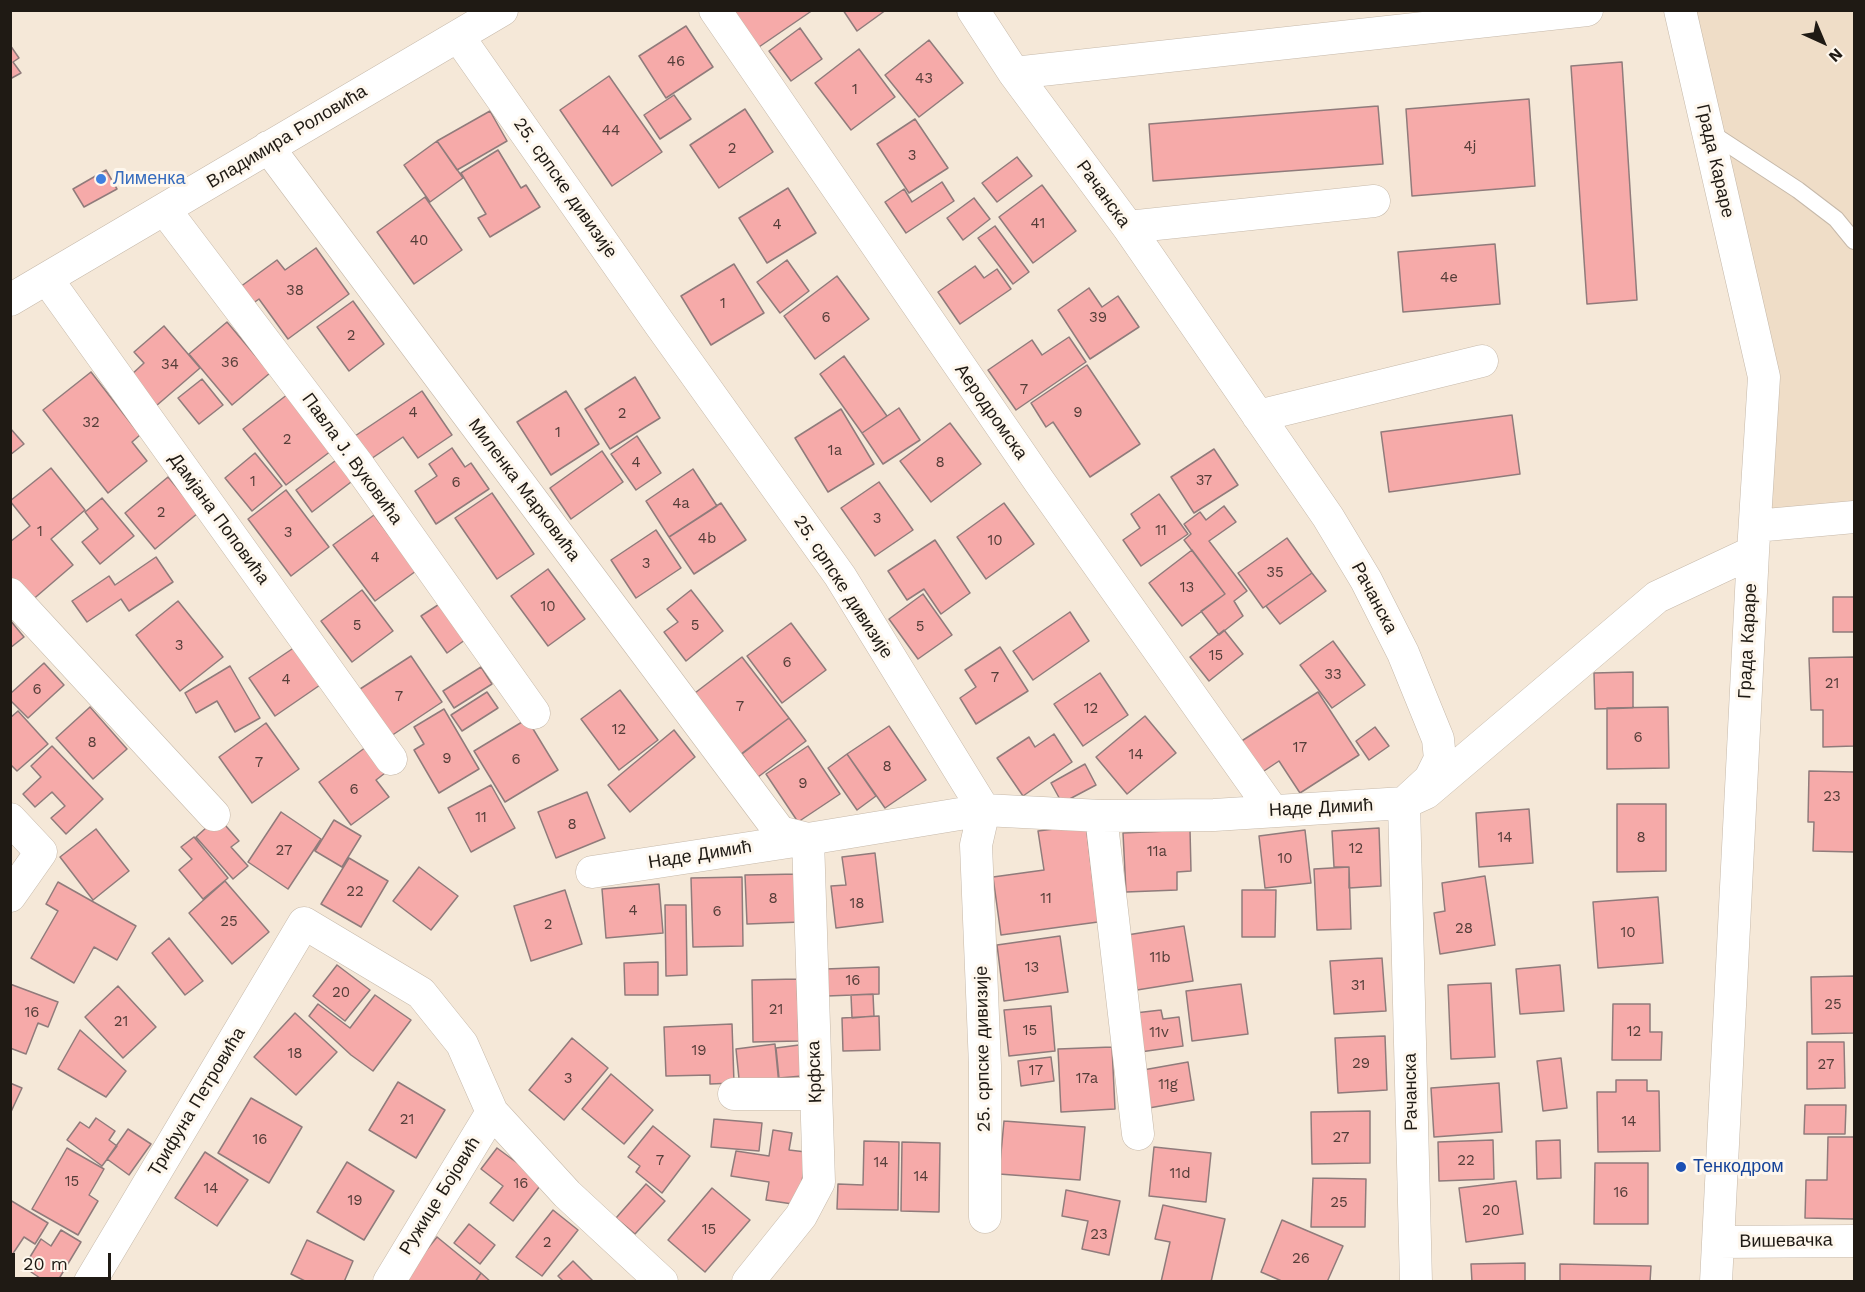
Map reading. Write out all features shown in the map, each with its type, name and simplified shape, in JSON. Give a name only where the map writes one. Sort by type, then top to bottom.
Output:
[{"type":"street","name":"Владимира Роловића","points":[[10,300],[502,10]]},
{"type":"street","name":"Аеродромска","points":[[715,10],[1039,481],[1272,810]]},
{"type":"street","name":"Рачанска","points":[[973,10],[1014,73],[1128,227],[1328,517],[1366,580],[1403,653],[1438,739],[1440,759],[1430,779],[1404,803],[1416,1281]]},
{"type":"street","points":[[1014,73],[1587,10]]},
{"type":"street","name":"Града Караре","points":[[1680,10],[1764,377],[1716,1281]]},
{"type":"street","name":"25. српске дивизије","points":[[458,36],[840,576],[984,810],[976,845],[985,1066],[985,1217]]},
{"type":"street","name":"Миленка Марковића","points":[[268,147],[794,836]]},
{"type":"street","points":[[1128,227],[1374,201]]},
{"type":"street","name":"Павла Ј. Вуковића","points":[[165,210],[359,466],[534,713]]},
{"type":"street","name":"Дамјана Поповића","points":[[47,279],[391,759]]},
{"type":"street","points":[[1258,416],[1482,361]]},
{"type":"street","name":"Наде Димић","points":[[592,872],[794,836],[984,810],[1101,816],[1214,815],[1404,803],[1426,793],[1657,597],[1754,539],[1854,517]]},
{"type":"street","points":[[10,594],[214,815]]},
{"type":"street","points":[[1101,816],[1138,1134]]},
{"type":"street","points":[[10,819],[41,852],[10,896]]},
{"type":"street","name":"Крфска","points":[[748,1281],[801,1216],[819,1182],[816,1094],[794,836]]},
{"type":"street","name":"Трифуна Петровића","points":[[90,1281],[304,923],[421,993],[462,1044],[492,1112]]},
{"type":"street","points":[[734,1094],[816,1094]]},
{"type":"street","points":[[492,1112],[567,1194],[662,1281]]},
{"type":"street","name":"Ружице Бојовић","points":[[389,1281],[492,1112]]},
{"type":"street","name":"Вишевачка","points":[[1718,1242],[1854,1241]]},
{"type":"lane","points":[[1708,130],[1798,190],[1836,219],[1854,241]]},
{"type":"shaded area","points":[[1680,11],[1854,11],[1854,517],[1755,526],[1764,377]]},
{"type":"building","points":[[730,10],[813,10],[756,49]]},
{"type":"building","points":[[843,10],[886,10],[857,31]]},
{"type":"building","points":[[686,26],[713,67],[666,98],[639,56]]},
{"type":"building","points":[[800,28],[822,59],[791,81],[769,51]]},
{"type":"building","points":[[929,40],[963,83],[919,117],[885,75]]},
{"type":"building","points":[[10,45],[19,58],[13,62],[21,73],[10,79]]},
{"type":"building","points":[[859,49],[895,97],[851,130],[815,83]]},
{"type":"building","points":[[1622,62],[1637,300],[1587,304],[1571,66]]},
{"type":"building","points":[[609,76],[662,152],[612,186],[560,110]]},
{"type":"building","points":[[674,95],[691,119],[660,139],[644,115]]},
{"type":"building","points":[[1529,99],[1535,186],[1412,196],[1406,109]]},
{"type":"building","points":[[1378,106],[1383,164],[1153,181],[1149,124]]},
{"type":"building","points":[[745,109],[773,152],[719,188],[690,145]]},
{"type":"building","points":[[490,111],[507,141],[457,170],[437,141]]},
{"type":"building","points":[[915,119],[948,168],[909,193],[877,144]]},
{"type":"building","points":[[437,141],[463,178],[430,202],[404,165]]},
{"type":"building","points":[[498,150],[521,188],[526,185],[540,207],[490,237],[478,218],[486,214],[461,173]]},
{"type":"building","points":[[1017,157],[1032,176],[997,202],[982,183]]},
{"type":"building","name":"Лименка","points":[[106,170],[117,189],[84,207],[73,189]]},
{"type":"building","points":[[942,182],[954,201],[906,233],[885,202],[904,189],[912,202]]},
{"type":"building","points":[[1042,185],[1076,231],[1033,263],[999,217]]},
{"type":"building","points":[[788,188],[816,233],[767,263],[739,218]]},
{"type":"building","points":[[425,197],[462,250],[414,284],[377,232]]},
{"type":"building","points":[[974,198],[990,219],[963,240],[947,218]]},
{"type":"building","points":[[995,226],[1029,272],[1013,284],[978,238]]},
{"type":"building","points":[[1495,244],[1500,304],[1403,312],[1398,252]]},
{"type":"building","points":[[316,248],[349,294],[288,339],[259,299],[252,304],[240,287],[277,260],[285,270]]},
{"type":"building","points":[[787,260],[809,291],[780,313],[757,282]]},
{"type":"building","points":[[734,264],[764,313],[711,345],[681,296]]},
{"type":"building","points":[[975,266],[984,278],[997,269],[1011,289],[960,324],[938,292]]},
{"type":"building","points":[[837,276],[869,319],[815,359],[784,316]]},
{"type":"building","points":[[1089,288],[1102,307],[1118,296],[1139,327],[1090,359],[1058,310]]},
{"type":"building","points":[[353,301],[384,344],[349,371],[317,327]]},
{"type":"building","points":[[227,322],[270,373],[232,405],[189,354]]},
{"type":"building","points":[[164,326],[200,368],[156,406],[130,376],[144,363],[134,352]]},
{"type":"building","points":[[1069,337],[1086,362],[1016,410],[988,370],[1032,340],[1042,355]]},
{"type":"building","points":[[844,356],[887,416],[862,433],[820,374]]},
{"type":"building","points":[[1087,365],[1140,444],[1090,477],[1053,422],[1046,427],[1031,403]]},
{"type":"building","points":[[91,372],[140,435],[132,442],[147,461],[108,493],[43,410]]},
{"type":"building","points":[[635,377],[660,418],[610,449],[585,409]]},
{"type":"building","points":[[202,379],[223,405],[199,424],[178,398]]},
{"type":"building","points":[[422,391],[452,435],[418,458],[403,437],[368,461],[352,438]]},
{"type":"building","points":[[566,391],[599,444],[551,475],[517,422]]},
{"type":"building","points":[[288,394],[331,451],[286,485],[243,429]]},
{"type":"building","points":[[899,408],[920,440],[883,464],[862,433]]},
{"type":"building","points":[[841,409],[874,464],[828,492],[795,438]]},
{"type":"building","points":[[1512,415],[1520,474],[1389,492],[1381,432]]},
{"type":"building","points":[[950,423],[981,464],[931,502],[900,461]]},
{"type":"building","points":[[10,428],[24,444],[10,455]]},
{"type":"building","points":[[637,436],[661,473],[636,490],[611,454]]},
{"type":"building","points":[[452,448],[465,467],[471,463],[489,489],[436,524],[415,491],[437,476],[429,464]]},
{"type":"building","points":[[1214,449],[1238,485],[1194,513],[1171,477]]},
{"type":"building","points":[[602,451],[623,482],[571,519],[550,488]]},
{"type":"building","points":[[255,453],[282,486],[252,511],[225,478]]},
{"type":"building","points":[[339,458],[355,479],[312,512],[296,490]]},
{"type":"building","points":[[51,468],[85,510],[51,539],[73,565],[30,602],[10,578],[10,542],[30,526],[10,501]]},
{"type":"building","points":[[693,469],[717,506],[669,537],[646,501]]},
{"type":"building","points":[[168,477],[198,513],[155,549],[125,513]]},
{"type":"building","points":[[879,482],[913,530],[875,556],[841,508]]},
{"type":"building","points":[[286,490],[329,547],[291,576],[248,519]]},
{"type":"building","points":[[492,493],[534,554],[497,579],[455,518]]},
{"type":"building","points":[[1159,494],[1188,534],[1141,566],[1123,540],[1140,528],[1131,514]]},
{"type":"building","points":[[102,498],[134,536],[100,564],[82,542],[98,529],[85,512]]},
{"type":"building","points":[[721,503],[746,540],[694,574],[669,537]]},
{"type":"building","points":[[1004,503],[1034,544],[986,579],[957,537]]},
{"type":"building","points":[[1224,506],[1236,522],[1209,541],[1247,591],[1234,601],[1243,616],[1219,635],[1201,611],[1225,594],[1184,540],[1191,534],[1184,524],[1200,512],[1206,520]]},
{"type":"building","points":[[374,515],[416,571],[375,601],[333,545]]},
{"type":"building","points":[[656,530],[681,568],[636,598],[611,560]]},
{"type":"building","points":[[1287,538],[1312,573],[1263,608],[1238,573]]},
{"type":"building","points":[[935,540],[970,593],[941,614],[924,589],[907,600],[888,571]]},
{"type":"building","points":[[1192,550],[1225,594],[1182,626],[1149,583]]},
{"type":"building","points":[[156,557],[173,582],[129,611],[121,599],[87,622],[72,601],[109,576],[115,585]]},
{"type":"building","points":[[548,569],[585,619],[548,646],[511,596]]},
{"type":"building","points":[[1312,573],[1326,591],[1280,624],[1266,606]]},
{"type":"building","points":[[362,590],[393,631],[352,662],[321,621]]},
{"type":"building","points":[[691,590],[723,631],[686,661],[664,632],[678,622],[667,609]]},
{"type":"building","points":[[923,594],[952,635],[918,659],[889,619]]},
{"type":"building","points":[[1833,597],[1854,597],[1854,632],[1833,632]]},
{"type":"building","points":[[178,601],[223,657],[180,691],[136,635]]},
{"type":"building","points":[[444,601],[469,637],[447,653],[421,616]]},
{"type":"building","points":[[1070,612],[1089,641],[1033,680],[1013,651]]},
{"type":"building","points":[[10,620],[24,637],[10,648]]},
{"type":"building","points":[[791,623],[826,670],[782,703],[747,656]]},
{"type":"building","points":[[1224,630],[1243,654],[1209,681],[1190,657]]},
{"type":"building","points":[[1333,641],[1365,685],[1332,708],[1300,665]]},
{"type":"building","points":[[298,645],[323,683],[275,716],[249,678]]},
{"type":"building","points":[[1000,647],[1028,691],[976,724],[960,698],[976,687],[965,670]]},
{"type":"building","points":[[411,656],[442,702],[388,738],[357,691]]},
{"type":"building","points":[[742,657],[789,718],[737,757],[691,696]]},
{"type":"building","points":[[1854,657],[1854,746],[1823,747],[1823,710],[1811,710],[1809,658]]},
{"type":"building","points":[[44,663],[64,685],[28,718],[10,700],[10,694]]},
{"type":"building","points":[[230,666],[260,718],[235,732],[217,701],[196,713],[185,693]]},
{"type":"building","points":[[481,667],[492,684],[454,708],[443,691]]},
{"type":"building","points":[[1633,672],[1633,708],[1595,709],[1594,673]]},
{"type":"building","points":[[1100,673],[1128,715],[1083,746],[1054,704]]},
{"type":"building","points":[[620,690],[658,740],[619,770],[581,719]]},
{"type":"building","points":[[487,692],[498,708],[462,731],[451,715]]},
{"type":"building","points":[[1318,692],[1359,755],[1300,793],[1279,761],[1261,773],[1240,742]]},
{"type":"building","points":[[90,707],[127,749],[93,779],[56,738]]},
{"type":"building","points":[[1668,707],[1669,768],[1607,769],[1607,708]]},
{"type":"building","points":[[444,709],[479,769],[439,793],[414,750],[424,744],[414,727]]},
{"type":"building","points":[[18,711],[48,744],[17,771],[10,764],[10,718]]},
{"type":"building","points":[[1145,716],[1176,753],[1127,794],[1096,757]]},
{"type":"building","points":[[789,718],[806,741],[758,777],[742,754]]},
{"type":"building","points":[[527,719],[558,770],[505,802],[474,751]]},
{"type":"building","points":[[266,723],[299,769],[252,803],[219,757]]},
{"type":"building","points":[[889,726],[926,780],[885,808],[847,754]]},
{"type":"building","points":[[1375,727],[1389,746],[1369,760],[1356,741]]},
{"type":"building","points":[[674,730],[695,757],[630,812],[608,785]]},
{"type":"building","points":[[1054,734],[1072,762],[1023,796],[997,758],[1029,737],[1035,747]]},
{"type":"building","points":[[370,744],[389,770],[376,780],[389,797],[351,825],[319,782]]},
{"type":"building","points":[[52,746],[103,799],[66,834],[51,818],[65,806],[52,792],[35,807],[23,794],[41,777],[31,766]]},
{"type":"building","points":[[808,746],[840,794],[798,822],[766,774]]},
{"type":"building","points":[[847,754],[876,796],[857,810],[828,768]]},
{"type":"building","points":[[1085,764],[1096,785],[1062,803],[1051,783]]},
{"type":"building","points":[[1809,771],[1854,772],[1854,852],[1813,851],[1814,822],[1808,822]]},
{"type":"building","points":[[491,785],[515,828],[471,852],[448,808]]},
{"type":"building","points":[[587,792],[605,838],[556,858],[538,812]]},
{"type":"building","points":[[1617,804],[1666,804],[1666,871],[1617,872]]},
{"type":"building","points":[[1529,809],[1533,863],[1479,867],[1476,813]]},
{"type":"building","points":[[281,812],[321,839],[288,889],[248,862]]},
{"type":"building","points":[[218,817],[239,841],[231,847],[248,866],[233,879],[196,837]]},
{"type":"building","points":[[334,820],[361,836],[342,867],[315,851]]},
{"type":"building","points":[[1086,825],[1098,922],[1001,935],[993,877],[1044,870],[1038,831]]},
{"type":"building","points":[[1379,828],[1381,886],[1349,888],[1349,867],[1334,867],[1332,831]]},
{"type":"building","points":[[96,829],[129,871],[93,900],[60,857]]},
{"type":"building","points":[[1190,830],[1191,871],[1177,872],[1177,890],[1126,892],[1123,833]]},
{"type":"building","points":[[1305,830],[1311,883],[1265,888],[1259,836]]},
{"type":"building","points":[[194,837],[228,878],[203,899],[179,870],[192,859],[181,847]]},
{"type":"building","points":[[875,853],[883,922],[836,928],[831,886],[846,885],[842,857]]},
{"type":"building","points":[[349,858],[388,881],[361,927],[321,904]]},
{"type":"building","points":[[419,867],[458,896],[431,930],[393,901]]},
{"type":"building","points":[[1349,867],[1351,929],[1317,930],[1314,869]]},
{"type":"building","points":[[799,874],[801,922],[747,924],[745,875]]},
{"type":"building","points":[[1485,876],[1495,945],[1440,954],[1434,913],[1445,911],[1442,883]]},
{"type":"building","points":[[742,877],[743,946],[693,947],[691,878]]},
{"type":"building","points":[[225,881],[269,932],[232,964],[189,913]]},
{"type":"building","points":[[58,882],[136,926],[117,960],[94,947],[74,983],[31,958],[58,911],[46,904]]},
{"type":"building","points":[[659,884],[663,933],[606,938],[602,889]]},
{"type":"building","points":[[565,890],[582,944],[531,961],[514,906]]},
{"type":"building","points":[[1242,890],[1276,890],[1275,937],[1242,937]]},
{"type":"building","points":[[1658,897],[1663,963],[1598,968],[1593,902]]},
{"type":"building","points":[[665,905],[686,905],[687,975],[666,976]]},
{"type":"building","points":[[1184,926],[1193,981],[1137,990],[1127,935]]},
{"type":"building","points":[[1060,936],[1068,992],[1004,1001],[997,945]]},
{"type":"building","points":[[169,938],[203,981],[185,995],[152,953]]},
{"type":"building","points":[[1382,958],[1386,1011],[1334,1014],[1330,961]]},
{"type":"building","points":[[658,962],[658,995],[625,995],[624,963]]},
{"type":"building","points":[[337,965],[370,990],[345,1021],[313,996]]},
{"type":"building","points":[[1560,965],[1564,1011],[1520,1014],[1516,969]]},
{"type":"building","points":[[879,967],[879,994],[827,996],[825,969]]},
{"type":"building","points":[[1854,976],[1854,1033],[1812,1034],[1811,977]]},
{"type":"building","points":[[797,979],[799,1041],[753,1042],[752,980]]},
{"type":"building","points":[[1491,983],[1495,1057],[1451,1059],[1448,985]]},
{"type":"building","points":[[10,984],[58,1002],[48,1027],[38,1023],[26,1054],[10,1048]]},
{"type":"building","points":[[1241,984],[1248,1034],[1192,1041],[1186,991]]},
{"type":"building","points":[[118,986],[156,1027],[123,1058],[85,1017]]},
{"type":"building","points":[[873,994],[874,1016],[852,1018],[851,995]]},
{"type":"building","points":[[375,995],[411,1020],[373,1071],[351,1055],[309,1016],[318,1004],[350,1028]]},
{"type":"building","points":[[1613,1004],[1650,1004],[1650,1032],[1662,1032],[1661,1060],[1612,1060]]},
{"type":"building","points":[[1051,1006],[1055,1051],[1009,1056],[1004,1010]]},
{"type":"building","points":[[1161,1010],[1163,1019],[1179,1017],[1183,1046],[1140,1052],[1135,1013]]},
{"type":"building","points":[[295,1013],[337,1052],[296,1095],[254,1057]]},
{"type":"building","points":[[879,1016],[880,1050],[843,1051],[842,1018]]},
{"type":"building","points":[[732,1024],[734,1083],[710,1084],[710,1075],[666,1076],[664,1027]]},
{"type":"building","points":[[80,1030],[126,1071],[106,1097],[58,1069]]},
{"type":"building","points":[[1385,1036],[1387,1090],[1338,1093],[1335,1038]]},
{"type":"building","points":[[572,1038],[608,1068],[564,1120],[529,1090]]},
{"type":"building","points":[[1807,1042],[1844,1042],[1845,1088],[1807,1089]]},
{"type":"building","points":[[775,1044],[779,1085],[740,1089],[736,1049]]},
{"type":"building","points":[[799,1045],[802,1076],[779,1078],[776,1048]]},
{"type":"building","points":[[1112,1047],[1115,1109],[1061,1112],[1058,1049]]},
{"type":"building","points":[[1051,1057],[1054,1081],[1021,1086],[1018,1061]]},
{"type":"building","points":[[1561,1058],[1567,1108],[1543,1111],[1537,1061]]},
{"type":"building","points":[[1188,1062],[1194,1100],[1149,1108],[1143,1070]]},
{"type":"building","points":[[611,1074],[653,1110],[624,1144],[582,1109]]},
{"type":"building","points":[[1616,1080],[1647,1080],[1647,1091],[1659,1091],[1660,1151],[1598,1152],[1597,1092],[1616,1092]]},
{"type":"building","points":[[398,1082],[445,1110],[416,1158],[369,1130]]},
{"type":"building","points":[[10,1083],[22,1088],[10,1114]]},
{"type":"building","points":[[1499,1083],[1502,1132],[1434,1137],[1431,1088]]},
{"type":"building","points":[[251,1098],[302,1127],[269,1183],[218,1153]]},
{"type":"building","points":[[1805,1105],[1846,1105],[1845,1134],[1804,1134]]},
{"type":"building","points":[[1370,1111],[1370,1163],[1312,1164],[1311,1112]]},
{"type":"building","points":[[96,1118],[115,1131],[109,1140],[117,1146],[102,1166],[67,1140],[80,1122],[89,1128]]},
{"type":"building","points":[[714,1119],[762,1123],[759,1151],[711,1147]]},
{"type":"building","points":[[1004,1121],[1085,1127],[1080,1180],[999,1174]]},
{"type":"building","points":[[653,1126],[690,1156],[662,1193],[636,1172],[640,1166],[628,1157]]},
{"type":"building","points":[[128,1129],[151,1144],[129,1175],[107,1159]]},
{"type":"building","points":[[773,1130],[792,1133],[789,1150],[806,1152],[799,1205],[766,1200],[769,1182],[731,1176],[736,1151],[769,1156]]},
{"type":"building","points":[[1828,1137],[1854,1137],[1854,1219],[1805,1218],[1806,1180],[1827,1180]]},
{"type":"building","points":[[1493,1140],[1494,1179],[1439,1181],[1438,1142]]},
{"type":"building","points":[[1560,1140],[1561,1178],[1537,1179],[1536,1141]]},
{"type":"building","points":[[864,1141],[899,1142],[898,1210],[837,1209],[838,1184],[863,1185]]},
{"type":"building","points":[[902,1142],[940,1143],[939,1212],[901,1211]]},
{"type":"building","points":[[1154,1147],[1211,1153],[1206,1202],[1149,1196]]},
{"type":"building","points":[[67,1148],[104,1169],[89,1195],[98,1201],[78,1235],[32,1209]]},
{"type":"building","points":[[497,1148],[543,1182],[513,1221],[490,1203],[503,1186],[481,1169]]},
{"type":"building","points":[[205,1152],[248,1180],[217,1226],[175,1198]]},
{"type":"building","points":[[347,1162],[394,1191],[364,1240],[317,1212]]},
{"type":"building","points":[[1595,1163],[1648,1163],[1648,1224],[1594,1224]]},
{"type":"building","points":[[1313,1178],[1366,1179],[1365,1227],[1311,1227]]},
{"type":"building","points":[[1516,1181],[1523,1234],[1466,1242],[1459,1188]]},
{"type":"building","points":[[646,1184],[665,1201],[635,1234],[616,1218]]},
{"type":"building","points":[[712,1188],[750,1220],[705,1272],[668,1240]]},
{"type":"building","points":[[1066,1190],[1120,1201],[1109,1255],[1082,1249],[1088,1221],[1062,1216]]},
{"type":"building","points":[[10,1200],[48,1223],[35,1244],[24,1237],[10,1258]]},
{"type":"building","points":[[1163,1205],[1225,1219],[1211,1282],[1161,1282],[1170,1242],[1155,1239]]},
{"type":"building","points":[[553,1210],[578,1230],[542,1276],[516,1257]]},
{"type":"building","points":[[1282,1220],[1343,1246],[1327,1282],[1284,1282],[1261,1272]]},
{"type":"building","points":[[469,1224],[495,1245],[480,1264],[454,1243]]},
{"type":"building","points":[[61,1230],[81,1242],[57,1282],[46,1282],[31,1272],[37,1262],[30,1257],[41,1239],[51,1246]]},
{"type":"building","points":[[437,1237],[481,1273],[475,1282],[411,1282],[405,1277]]},
{"type":"building","points":[[307,1240],[353,1261],[344,1282],[307,1282],[291,1274]]},
{"type":"building","points":[[573,1261],[594,1282],[564,1282],[558,1276]]},
{"type":"building","points":[[1525,1263],[1525,1282],[1472,1282],[1471,1264]]},
{"type":"building","points":[[1560,1264],[1651,1266],[1650,1282],[1560,1282]]},
{"type":"building","points":[[481,1273],[491,1282],[475,1282]]},
{"type":"place","name":"Лименка","points":[[101,179]]},
{"type":"place","name":"Тенкодром","points":[[1681,1167]]}]
